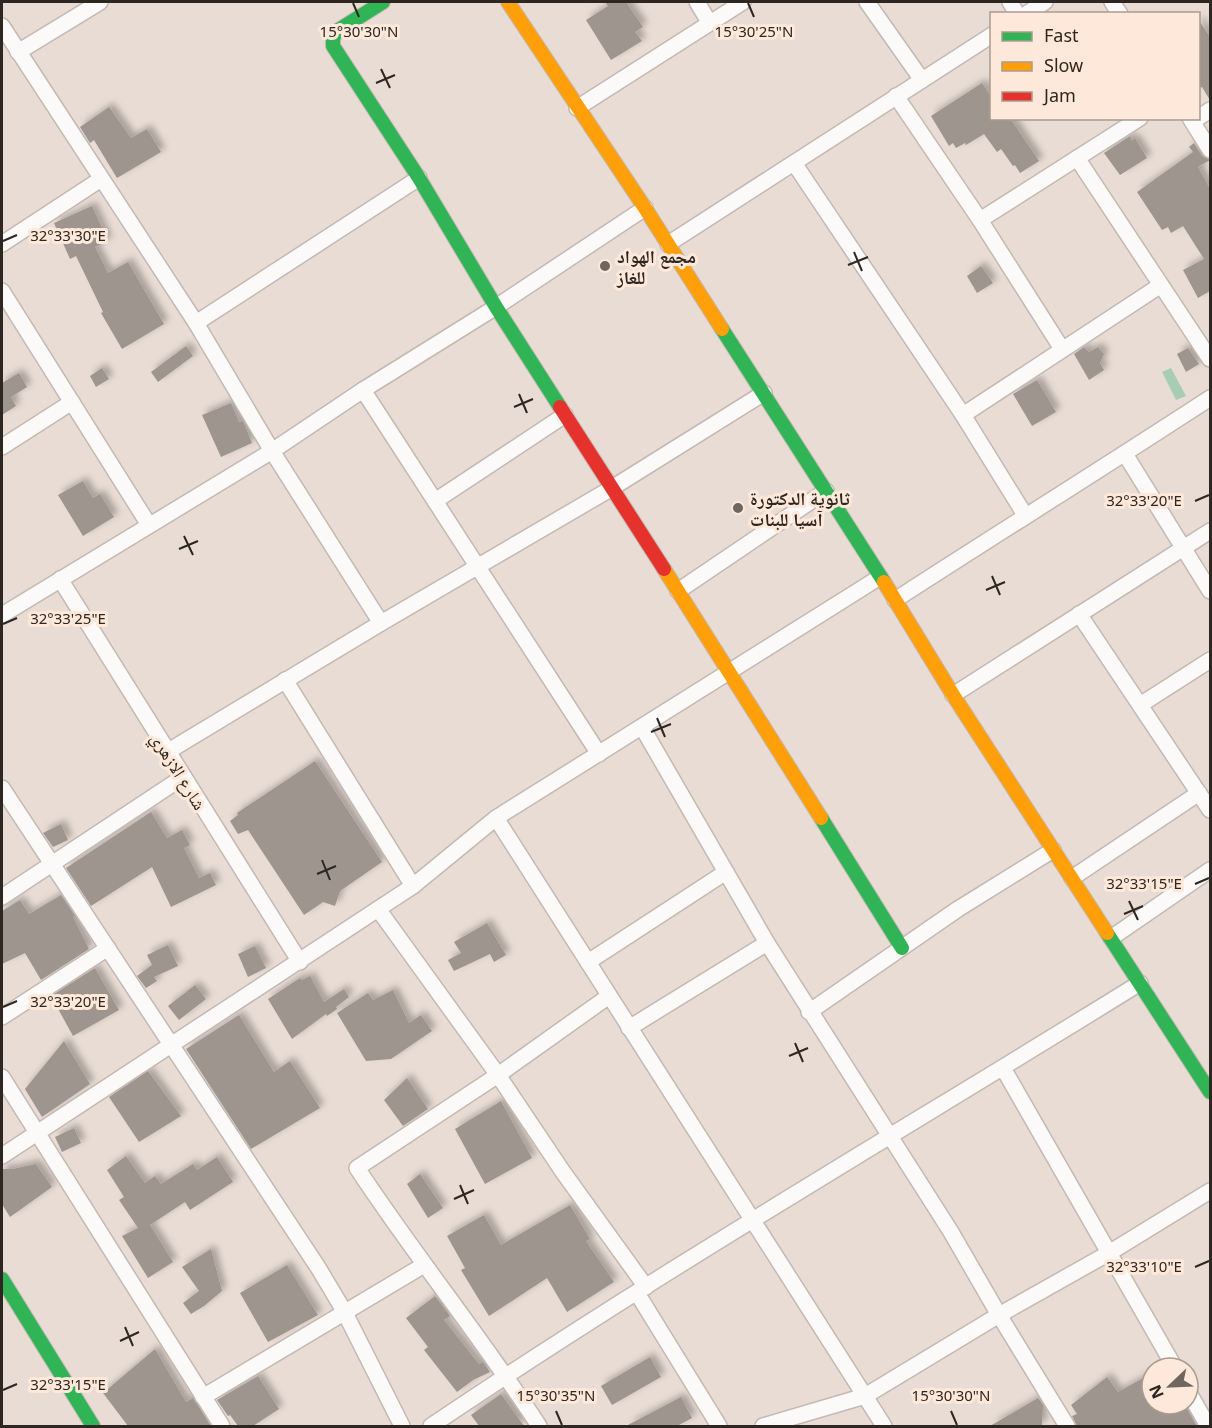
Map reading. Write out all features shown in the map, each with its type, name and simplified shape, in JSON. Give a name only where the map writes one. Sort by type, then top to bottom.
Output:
[{"type":"street","points":[[18,52],[100,2]]},
{"type":"street","points":[[383,2],[337,30],[333,38],[333,46],[419,178],[496,308],[730,672],[902,948]]},
{"type":"street","points":[[508,2],[645,208],[953,695],[1210,1092]]},
{"type":"street","points":[[697,2],[709,22]]},
{"type":"street","points":[[578,108],[743,2]]},
{"type":"street","points":[[867,2],[922,80]]},
{"type":"street","points":[[1029,12],[1045,2]]},
{"type":"street","points":[[2,26],[196,323],[272,451],[381,623]]},
{"type":"street","points":[[668,244],[990,36]]},
{"type":"street","points":[[896,96],[980,220],[1062,350]]},
{"type":"street","points":[[980,220],[1137,120]]},
{"type":"street","points":[[1195,120],[1210,150]]},
{"type":"street","points":[[1077,158],[1210,359]]},
{"type":"street","points":[[794,163],[963,415],[1025,515]]},
{"type":"street","points":[[196,323],[419,178]]},
{"type":"street","points":[[2,244],[101,179]]},
{"type":"street","points":[[2,615],[272,451],[363,390],[496,308],[645,208]]},
{"type":"street","points":[[963,415],[1161,285]]},
{"type":"street","points":[[2,291],[149,525]]},
{"type":"street","points":[[363,390],[599,754]]},
{"type":"street","points":[[167,752],[381,623],[479,568],[764,393]]},
{"type":"street","points":[[895,600],[1210,398]]},
{"type":"street","points":[[2,447],[72,402]]},
{"type":"street","points":[[435,501],[565,415]]},
{"type":"street","points":[[1125,454],[1210,591]]},
{"type":"street","points":[[678,591],[826,491]]},
{"type":"street","points":[[953,695],[1210,531]]},
{"type":"street","points":[[2,1156],[378,909],[413,885],[496,818],[880,577]]},
{"type":"street","name":"شارع الازهري","points":[[60,579],[300,962]]},
{"type":"street","points":[[1079,614],[1210,810]]},
{"type":"street","points":[[1140,705],[1210,660]]},
{"type":"street","points":[[285,680],[413,885]]},
{"type":"street","points":[[642,727],[767,943],[951,1232],[1067,1426]]},
{"type":"street","points":[[2,897],[183,777]]},
{"type":"street","points":[[2,788],[313,1260],[344,1311],[402,1426]]},
{"type":"street","points":[[1072,878],[1199,793]]},
{"type":"street","points":[[496,818],[884,1426]]},
{"type":"street","points":[[809,1012],[902,948],[1053,850]]},
{"type":"street","points":[[1111,938],[1210,870]]},
{"type":"street","points":[[588,962],[726,872]]},
{"type":"street","points":[[378,909],[498,1075],[641,1290],[719,1426]]},
{"type":"street","points":[[629,1028],[767,943]]},
{"type":"street","points":[[2,1017],[108,948]]},
{"type":"street","points":[[431,1426],[753,1220],[1140,983]]},
{"type":"street","points":[[539,1426],[506,1376],[424,1265],[357,1168],[498,1075],[609,996]]},
{"type":"street","points":[[1003,1068],[1168,1356]]},
{"type":"street","points":[[2,1077],[222,1426]]},
{"type":"street","points":[[763,1426],[865,1396],[1210,1191]]},
{"type":"street","points":[[203,1397],[424,1265]]},
{"type":"street","points":[[2,1279],[93,1426]]},
{"type":"street","points":[[1200,1412],[1208,1426]]},
{"type":"green space","points":[[1171,368],[1186,396],[1176,400],[1162,372]]},
{"type":"building","points":[[605,2],[626,2],[643,27],[635,32],[642,41],[611,60],[586,20],[608,6]]},
{"type":"building","points":[[1200,22],[1210,37],[1210,100],[1202,87],[1200,88]]},
{"type":"building","points":[[982,83],[990,95],[990,120],[1011,120],[1039,161],[1020,173],[1001,149],[997,152],[984,134],[966,145],[965,143],[956,148],[953,143],[949,146],[931,116]]},
{"type":"building","points":[[109,107],[131,138],[147,129],[161,152],[117,178],[94,140],[90,143],[80,127]]},
{"type":"building","points":[[1130,136],[1132,141],[1135,138],[1147,158],[1120,175],[1104,153]]},
{"type":"building","points":[[1194,143],[1202,156],[1210,160],[1198,167],[1210,189],[1210,291],[1198,298],[1183,270],[1204,259],[1183,226],[1171,233],[1168,227],[1162,230],[1137,192],[1193,152],[1189,147]]},
{"type":"building","points":[[92,206],[108,241],[95,247],[108,273],[128,262],[164,324],[122,349],[101,313],[103,312],[76,256],[70,259],[54,223]]},
{"type":"building","points":[[981,266],[993,283],[977,293],[967,276]]},
{"type":"building","points":[[186,346],[193,356],[158,382],[151,372]]},
{"type":"building","points":[[1084,347],[1089,352],[1098,347],[1104,354],[1100,363],[1104,370],[1089,380],[1074,354]]},
{"type":"building","points":[[1188,348],[1199,364],[1186,372],[1177,354]]},
{"type":"building","points":[[102,368],[109,379],[96,387],[90,376]]},
{"type":"building","points":[[19,373],[27,387],[11,397],[16,406],[2,415],[2,383]]},
{"type":"building","points":[[1037,380],[1056,412],[1032,426],[1013,394]]},
{"type":"building","points":[[231,403],[239,422],[243,421],[252,443],[221,457],[202,415]]},
{"type":"building","points":[[83,481],[93,498],[100,494],[114,517],[83,536],[58,495]]},
{"type":"building","points":[[315,761],[382,862],[340,891],[335,906],[323,902],[304,915],[248,830],[238,834],[230,821],[238,815],[237,813]]},
{"type":"building","points":[[151,812],[167,838],[182,830],[190,845],[184,848],[199,878],[210,873],[216,885],[171,907],[152,867],[91,906],[66,868]]},
{"type":"building","points":[[61,824],[68,840],[53,847],[43,833]]},
{"type":"building","points":[[61,895],[75,916],[73,917],[89,949],[41,980],[25,953],[2,964],[2,911],[20,900],[29,914]]},
{"type":"building","points":[[487,923],[506,955],[494,962],[490,954],[454,971],[448,960],[461,953],[454,942]]},
{"type":"building","points":[[168,945],[178,966],[154,977],[157,981],[146,988],[137,976],[152,965],[147,955]]},
{"type":"building","points":[[255,946],[266,968],[248,977],[238,954]]},
{"type":"building","points":[[95,968],[119,1010],[73,1036],[51,996]]},
{"type":"building","points":[[310,976],[324,1002],[344,989],[349,997],[336,1007],[337,1009],[327,1016],[326,1014],[292,1039],[268,999],[300,978],[302,980]]},
{"type":"building","points":[[195,985],[206,999],[179,1020],[168,1006]]},
{"type":"building","points":[[393,990],[409,1023],[421,1015],[432,1031],[391,1059],[366,1061],[337,1013],[368,993],[373,1000]]},
{"type":"building","points":[[239,1015],[274,1072],[290,1061],[320,1108],[251,1149],[186,1049]]},
{"type":"building","points":[[64,1041],[90,1084],[42,1117],[25,1089]]},
{"type":"building","points":[[148,1071],[181,1116],[139,1142],[109,1097]]},
{"type":"building","points":[[407,1078],[428,1109],[403,1126],[384,1100]]},
{"type":"building","points":[[501,1101],[532,1158],[485,1184],[455,1129]]},
{"type":"building","points":[[74,1128],[81,1143],[62,1152],[55,1137]]},
{"type":"building","points":[[126,1156],[145,1183],[155,1176],[161,1184],[193,1164],[197,1170],[217,1157],[233,1182],[190,1210],[185,1202],[150,1225],[173,1262],[148,1278],[122,1236],[138,1228],[119,1200],[124,1197],[107,1170]]},
{"type":"building","points":[[36,1164],[52,1187],[10,1217],[2,1204],[2,1169]]},
{"type":"building","points":[[420,1174],[443,1208],[428,1218],[407,1184]]},
{"type":"building","points":[[570,1205],[590,1239],[586,1241],[614,1282],[567,1312],[547,1278],[489,1316],[461,1270],[465,1268],[447,1236],[484,1215],[501,1245]]},
{"type":"building","points":[[211,1249],[222,1291],[191,1314],[183,1303],[199,1291],[182,1267]]},
{"type":"building","points":[[287,1265],[318,1315],[268,1342],[240,1293]]},
{"type":"building","points":[[435,1296],[450,1316],[444,1320],[479,1364],[483,1362],[490,1372],[473,1380],[457,1392],[424,1350],[428,1347],[406,1318]]},
{"type":"building","points":[[155,1349],[186,1402],[193,1398],[211,1426],[128,1426],[103,1393]]},
{"type":"building","points":[[650,1357],[661,1377],[612,1405],[601,1386]]},
{"type":"building","points":[[258,1376],[279,1409],[253,1426],[238,1426],[217,1400]]},
{"type":"building","points":[[1107,1377],[1118,1392],[1140,1380],[1140,1416],[1191,1416],[1197,1426],[1077,1426],[1072,1416],[1077,1414],[1071,1405]]},
{"type":"building","points":[[501,1394],[524,1426],[479,1426],[471,1415]]},
{"type":"building","points":[[681,1397],[692,1418],[677,1426],[626,1426]]},
{"type":"building","points":[[1038,1398],[1043,1405],[1042,1426],[990,1426]]},
{"type":"traffic: fast","points":[[383,2],[337,31],[333,38],[333,46],[419,178],[496,307],[560,407]]},
{"type":"traffic: fast","points":[[722,329],[884,582]]},
{"type":"traffic: fast","points":[[821,818],[902,948]]},
{"type":"traffic: fast","points":[[1107,933],[1210,1092]]},
{"type":"traffic: fast","points":[[2,1279],[93,1426]]},
{"type":"traffic: slow","points":[[508,2],[645,208],[722,329]]},
{"type":"traffic: slow","points":[[664,569],[821,818]]},
{"type":"traffic: slow","points":[[884,582],[953,695],[1107,933]]},
{"type":"traffic: jam","points":[[560,407],[664,569]]},
{"type":"place","name":"مجمع الهواد للغاز","points":[[605,266]]},
{"type":"place","name":"ثانوية الدكتورة آسيا للبنات","points":[[738,508]]}]
